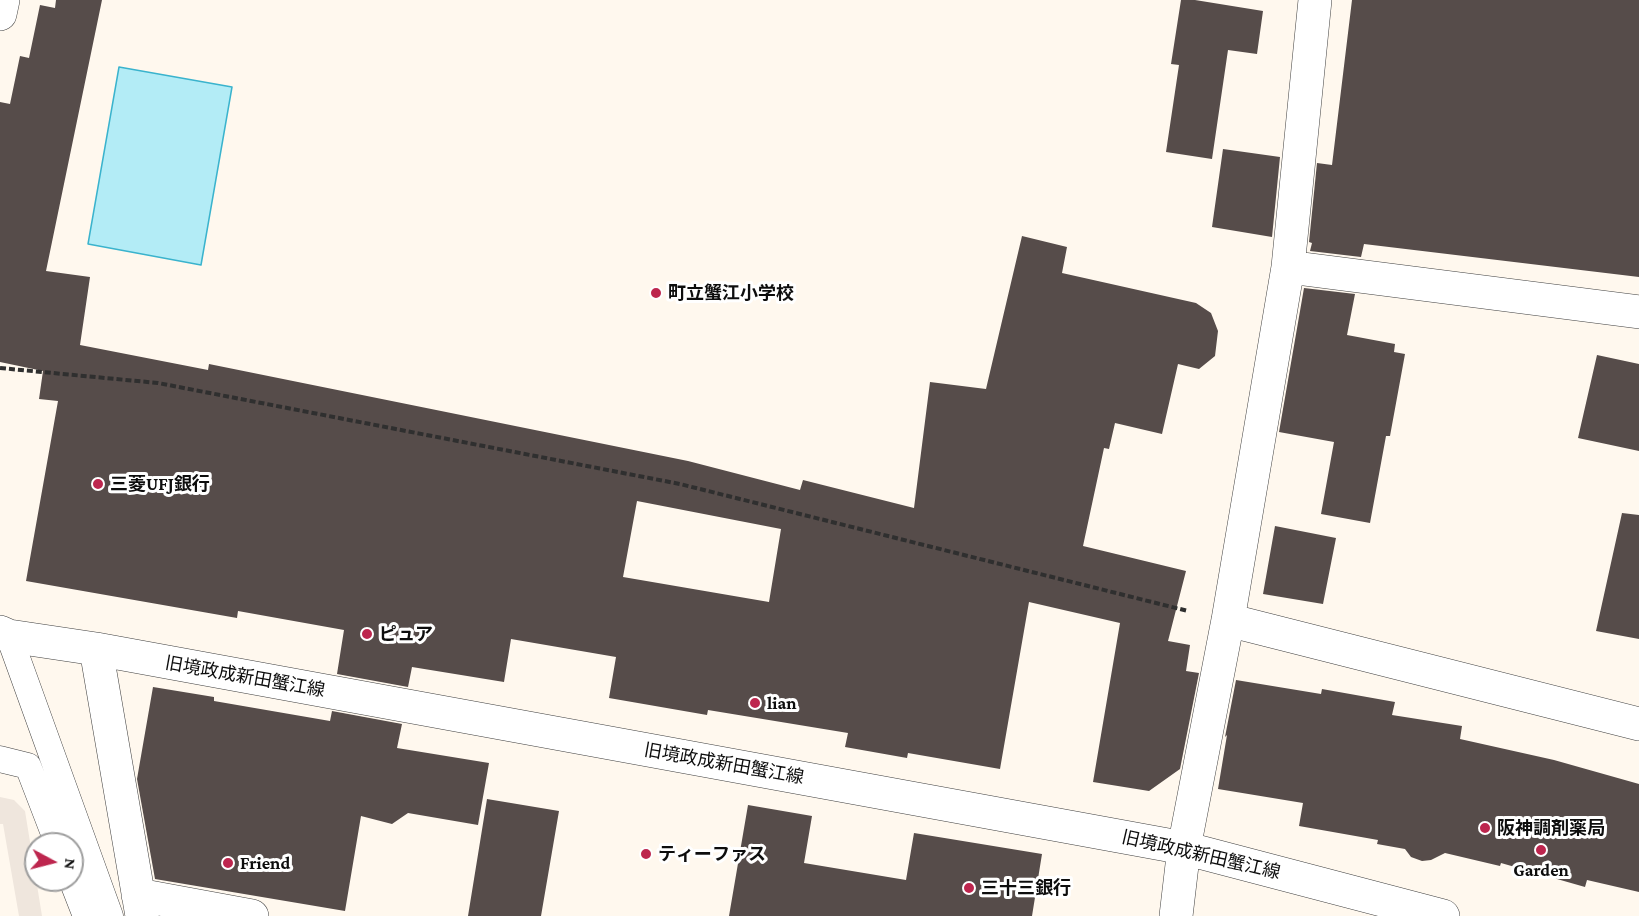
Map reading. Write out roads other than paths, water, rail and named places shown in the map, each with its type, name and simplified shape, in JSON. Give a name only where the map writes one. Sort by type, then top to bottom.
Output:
[{"type":"street","points":[[0,14],[3,0]]},
{"type":"street","points":[[1176,916],[1184,848],[1228,620],[1288,267],[1315,0]]},
{"type":"street","points":[[1288,267],[1639,312]]},
{"type":"street","points":[[1228,620],[1639,724]]},
{"type":"street","name":"旧境政成新田蟹江線","points":[[5,634],[1184,848],[1443,916]]},
{"type":"street","points":[[96,650],[140,905],[252,916]]},
{"type":"lane","points":[[5,634],[110,916]]},
{"type":"lane","points":[[0,759],[28,766],[53,832]]},
{"type":"lane","points":[[77,892],[86,916]]},
{"type":"water","points":[[119,67],[232,87],[201,265],[88,244]]},
{"type":"place","name":"町立蟹江小学校","points":[[656,293]]},
{"type":"place","name":"三菱UFJ銀行","points":[[98,484]]},
{"type":"place","name":"ピュア","points":[[367,634]]},
{"type":"place","name":"lian","points":[[755,703]]},
{"type":"place","name":"阪神調剤薬局","points":[[1485,828]]},
{"type":"place","name":"Garden","points":[[1541,850]]},
{"type":"place","name":"ティーファス","points":[[646,854]]},
{"type":"place","name":"Friend","points":[[228,863]]},
{"type":"place","name":"三十三銀行","points":[[969,888]]}]
